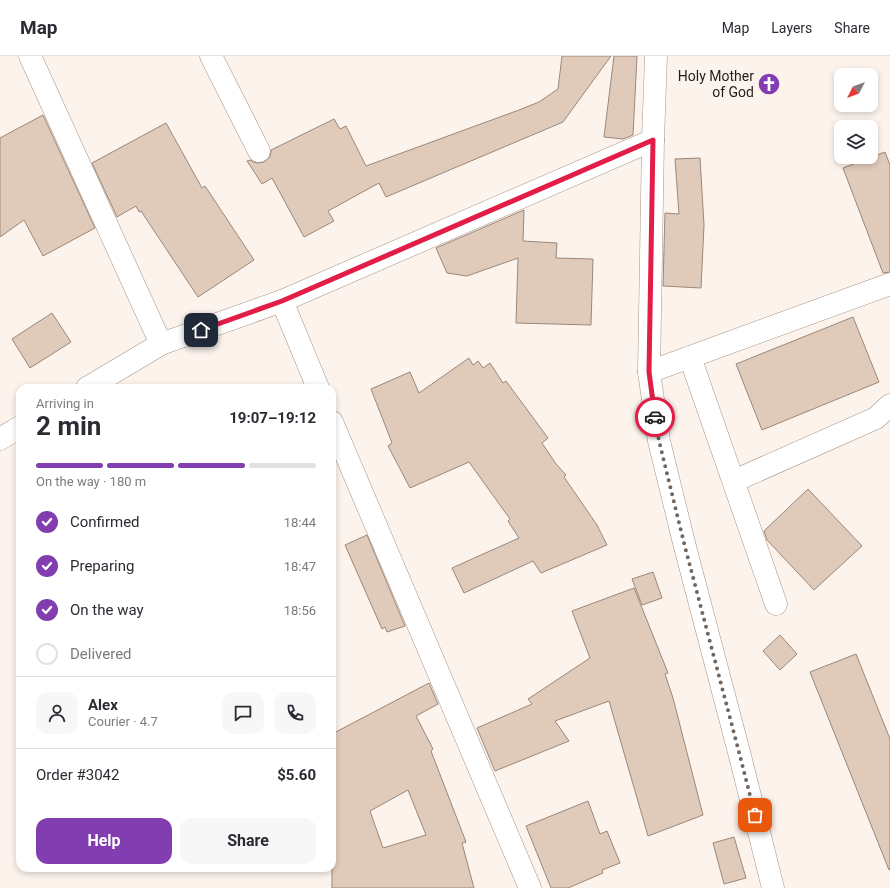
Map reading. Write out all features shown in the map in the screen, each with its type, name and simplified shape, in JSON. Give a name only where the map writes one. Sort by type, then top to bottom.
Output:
[{"type":"street","points":[[30,56],[161,344]]},
{"type":"street","points":[[211,56],[259,151]]},
{"type":"street","points":[[656,56],[649,372],[659,441],[773,888]]},
{"type":"street","points":[[94,384],[161,344],[282,301],[653,140]]},
{"type":"street","points":[[649,372],[890,284]]},
{"type":"street","points":[[282,301],[316,384]]},
{"type":"street","points":[[690,357],[776,604]]},
{"type":"street","points":[[734,481],[876,418],[890,405]]},
{"type":"street","points":[[0,439],[16,429]]},
{"type":"street","points":[[336,431],[530,888]]},
{"type":"building","points":[[562,56],[611,56],[563,122],[386,197],[379,183],[328,211],[334,221],[304,237],[272,178],[262,184],[247,161],[251,160],[258,163],[264,162],[270,157],[271,150],[334,119],[340,129],[346,126],[366,166],[539,102],[558,89]]},
{"type":"building","points":[[614,56],[637,56],[633,135],[623,139],[604,137]]},
{"type":"building","points":[[43,115],[95,228],[43,256],[24,220],[0,237],[0,138]]},
{"type":"building","points":[[166,123],[202,188],[205,186],[254,260],[198,297],[141,211],[139,212],[136,206],[117,217],[92,163]]},
{"type":"building","points":[[885,152],[890,165],[890,272],[883,273],[843,168],[854,164],[878,164],[878,155]]},
{"type":"building","points":[[700,158],[704,225],[701,288],[663,286],[665,213],[679,214],[675,159]]},
{"type":"building","points":[[524,210],[523,241],[557,243],[556,258],[593,259],[591,325],[516,323],[518,258],[467,276],[447,273],[436,248]]},
{"type":"building","points":[[52,313],[71,342],[30,368],[12,339]]},
{"type":"building","points":[[853,317],[879,382],[762,430],[736,364]]},
{"type":"building","points":[[469,358],[473,365],[478,361],[483,368],[490,363],[503,383],[506,381],[548,438],[542,443],[556,464],[566,475],[564,477],[597,525],[607,545],[541,573],[533,561],[464,593],[452,568],[519,538],[508,521],[510,519],[469,462],[410,488],[388,446],[392,443],[371,389],[410,372],[419,393]]},
{"type":"building","points":[[808,489],[862,546],[814,590],[767,540],[764,531]]},
{"type":"building","points":[[367,535],[405,626],[387,632],[385,627],[382,629],[345,545]]},
{"type":"building","points":[[653,572],[662,598],[642,605],[632,579]]},
{"type":"building","points":[[634,588],[668,673],[665,674],[673,698],[703,815],[648,836],[609,701],[555,721],[569,741],[495,771],[477,728],[532,704],[528,699],[590,658],[572,611]]},
{"type":"building","points":[[780,635],[797,654],[780,670],[763,651]]},
{"type":"building","points":[[856,654],[890,739],[889,870],[810,672]]},
{"type":"building","points":[[429,683],[438,704],[416,716],[433,749],[431,751],[466,842],[462,843],[474,888],[332,888],[332,872],[336,872],[336,732]],"holes":[[[408,790],[426,835],[383,848],[370,811]]]},
{"type":"building","points":[[588,801],[600,834],[607,831],[620,863],[602,870],[603,873],[568,888],[551,888],[526,826]]},
{"type":"building","points":[[734,837],[746,878],[724,884],[713,843]]},
{"type":"way so far","points":[[655,417],[659,441],[684,543],[755,815]]},
{"type":"place","name":"Holy Mother of God","points":[[769,84]]},
{"type":"route","points":[[201,330],[282,301],[653,140],[649,372],[655,417]]}]
